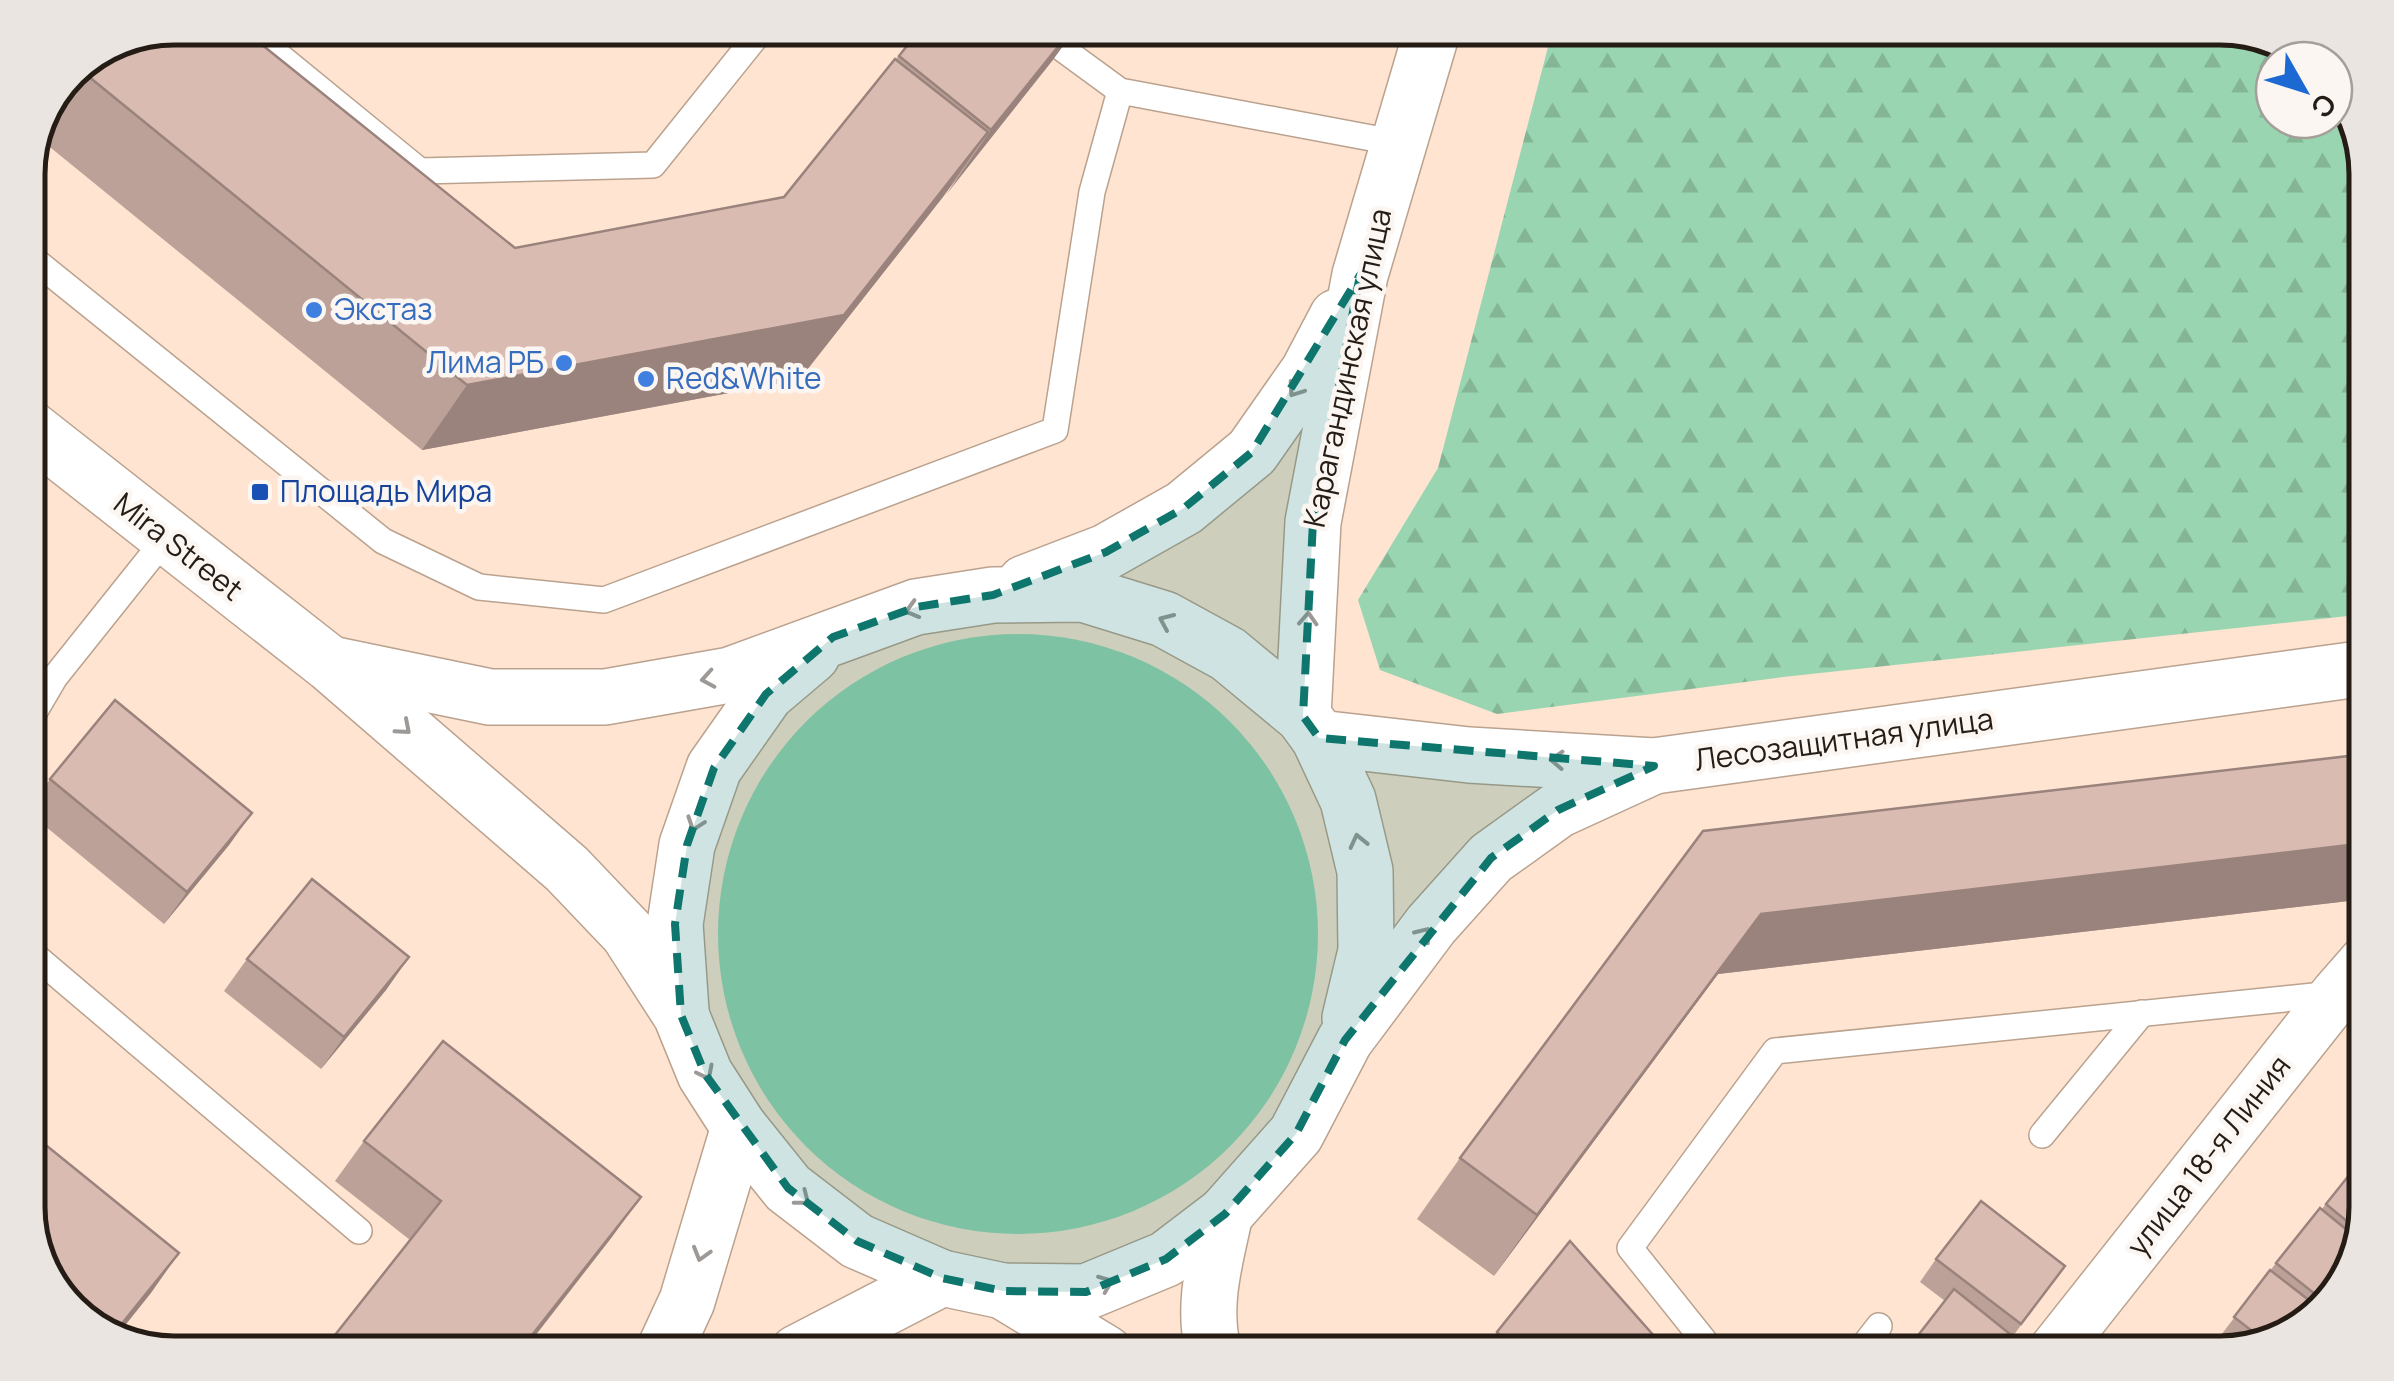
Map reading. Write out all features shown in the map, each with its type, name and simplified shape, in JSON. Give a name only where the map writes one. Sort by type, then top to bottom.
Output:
[{"type":"main road","name":"Карагандинская улица","points":[[1311,727],[1313,522],[1360,275],[1428,45]]},
{"type":"main road","points":[[993,596],[1106,552],[1153,526],[1184,508],[1252,452],[1308,372],[1360,275]]},
{"type":"main road","name":"Mira Street","points":[[45,442],[330,664],[567,869],[628,933],[681,1015]]},
{"type":"main road","points":[[330,664],[490,697],[605,697],[730,675],[916,606],[993,596],[1083,594],[1164,619],[1228,654],[1311,727],[1348,800],[1365,871],[1366,952],[1345,1040]]},
{"type":"main road","points":[[834,637],[766,694],[714,768],[687,845],[675,924],[681,1015],[705,1074],[738,1126],[788,1188],[857,1241],[942,1278],[1003,1291],[1086,1292],[1166,1259],[1225,1214],[1296,1134],[1345,1040],[1431,924],[1491,858],[1558,810],[1654,766]]},
{"type":"main road","name":"Лесозащитная улица","points":[[1311,727],[1469,755],[1654,766],[2349,670]]},
{"type":"main road","points":[[672,1336],[688,1302],[738,1126]]},
{"type":"main road","points":[[1209,1336],[1210,1283],[1225,1214]]},
{"type":"main road","points":[[831,1336],[942,1278]]},
{"type":"main road","points":[[1003,1291],[1076,1336]]},
{"type":"street","name":"улица 18-я Линия","points":[[2067,1336],[2349,981]]},
{"type":"lane","points":[[265,45],[420,171],[653,165],[749,45]]},
{"type":"lane","points":[[1057,45],[1120,92],[1398,143]]},
{"type":"lane","points":[[45,269],[382,541],[479,587],[604,600],[1054,430],[1092,192],[1120,92]]},
{"type":"lane","points":[[45,694],[166,538]]},
{"type":"lane","points":[[45,964],[359,1231]]},
{"type":"lane","points":[[1700,1336],[1630,1248],[1775,1052],[2142,1013],[2349,978]]},
{"type":"lane","points":[[2042,1135],[2142,1013]]},
{"type":"lane","points":[[1872,1336],[1880,1326]]},
{"type":"highlighted area","points":[[1360,275],[1313,522],[1303,716],[1319,738],[1654,766],[1558,810],[1491,858],[1345,1040],[1296,1134],[1225,1214],[1166,1259],[1086,1292],[1003,1291],[942,1278],[857,1241],[788,1188],[705,1074],[681,1015],[675,924],[687,845],[714,768],[766,694],[833,637],[916,607],[993,595],[1106,552],[1184,508],[1252,452]]},
{"type":"green space","points":[[1549,45],[2237,46],[2254,49],[2254,140],[2345,140],[2349,166],[2349,616],[1783,677],[1497,714],[1380,670],[1358,600],[1438,468]]},
{"type":"green space","points":[[1018,634],[1077,640],[1133,657],[1185,685],[1230,722],[1267,767],[1295,819],[1312,875],[1318,934],[1312,993],[1295,1049],[1267,1101],[1230,1146],[1185,1183],[1133,1211],[1077,1228],[1018,1234],[959,1228],[903,1211],[851,1183],[806,1146],[769,1101],[741,1049],[724,993],[718,934],[724,875],[741,819],[769,767],[806,722],[851,685],[903,657],[959,640]]},
{"type":"building","points":[[262,45],[515,248],[784,197],[895,59],[988,132],[844,315],[467,385],[89,77],[110,62],[149,47]]},
{"type":"building","points":[[908,45],[1059,45],[991,130],[899,56]]},
{"type":"building","points":[[115,700],[252,813],[187,892],[50,779]]},
{"type":"building","points":[[2349,756],[2349,845],[1761,914],[1537,1215],[1460,1158],[1703,831]]},
{"type":"building","points":[[312,879],[409,957],[344,1037],[247,959]]},
{"type":"building","points":[[443,1041],[641,1197],[531,1336],[334,1336],[441,1201],[364,1141]]},
{"type":"building","points":[[47,1146],[179,1253],[121,1324],[89,1304],[58,1264],[45,1215]]},
{"type":"building","points":[[2349,1175],[2348,1222],[2326,1204]]},
{"type":"building","points":[[1981,1201],[2065,1266],[2021,1324],[1936,1259]]},
{"type":"building","points":[[2320,1208],[2347,1230],[2332,1271],[2315,1294],[2276,1263]]},
{"type":"building","points":[[1570,1241],[1654,1336],[1501,1336],[1497,1332]]},
{"type":"building","points":[[2270,1270],[2309,1300],[2284,1319],[2253,1332],[2234,1317]]},
{"type":"building","points":[[1954,1289],[2012,1336],[1918,1336]]},
{"type":"place","name":"Экстаз","points":[[314,310]]},
{"type":"place","name":"Лима РБ","points":[[564,363]]},
{"type":"place","name":"Red&White","points":[[646,379]]},
{"type":"place","name":"Площадь Мира","points":[[260,492]]}]
